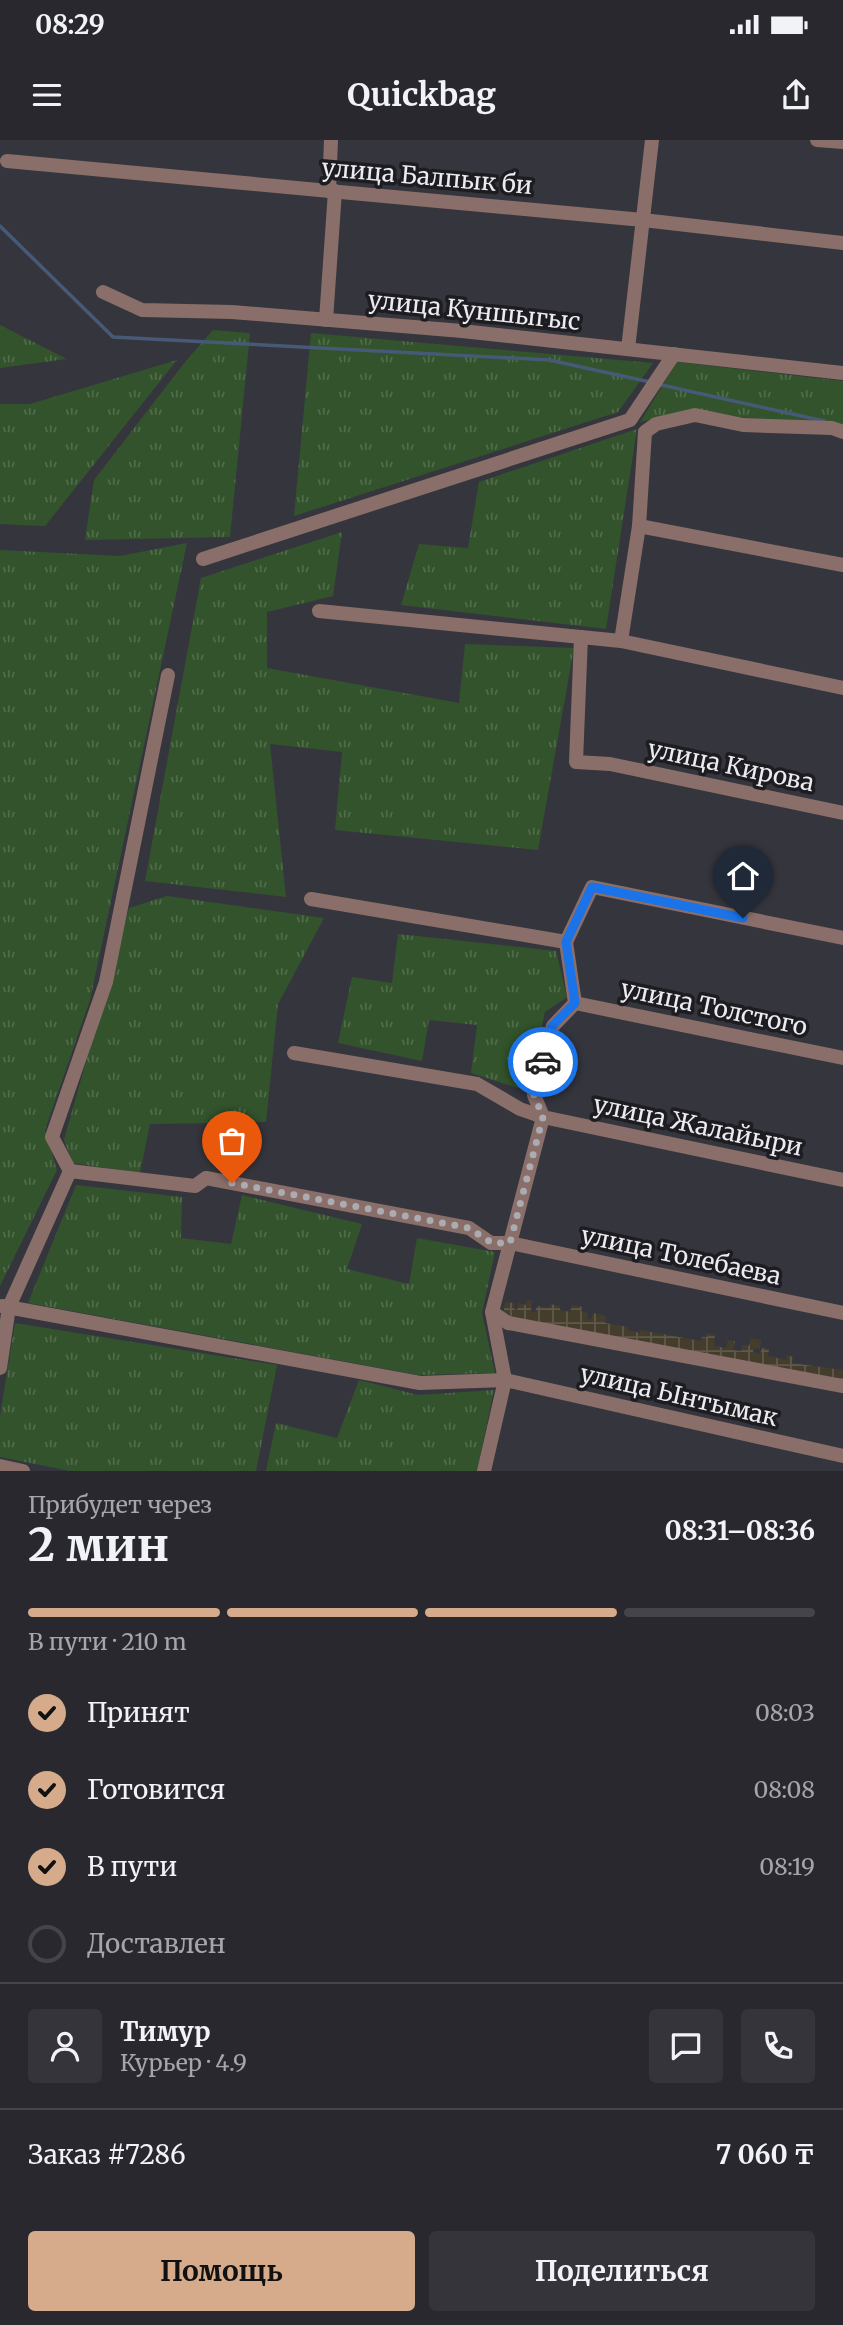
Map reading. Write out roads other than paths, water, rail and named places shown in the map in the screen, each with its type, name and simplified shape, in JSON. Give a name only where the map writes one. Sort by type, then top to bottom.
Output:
[{"type":"street","points":[[326,320],[332,191],[331,140]]},
{"type":"street","points":[[628,349],[652,140]]},
{"type":"street","points":[[817,140],[843,142]]},
{"type":"street","name":"улица Балпык би","points":[[7,161],[643,220],[843,243]]},
{"type":"street","name":"улица Куншыгыс","points":[[103,292],[142,310],[232,312],[462,331],[843,373]]},
{"type":"street","points":[[203,559],[630,420],[674,354]]},
{"type":"street","points":[[621,641],[639,526],[645,432],[656,424],[695,415],[743,425],[832,428],[843,432]]},
{"type":"street","points":[[639,526],[843,565]]},
{"type":"street","points":[[319,611],[621,641],[843,688]]},
{"type":"street","name":"улица Кирова","points":[[581,637],[576,762],[610,764],[843,813]]},
{"type":"street","points":[[0,1368],[5,1306],[69,1171],[52,1137],[106,982],[167,675]]},
{"type":"street","points":[[484,1471],[505,1380],[492,1312],[543,1117],[534,1095],[552,1026],[575,1003],[566,942],[592,887],[843,938]]},
{"type":"street","points":[[311,899],[566,942]]},
{"type":"street","name":"улица Толстого","points":[[575,1003],[843,1058]]},
{"type":"street","name":"улица Жалайыри","points":[[294,1052],[477,1084],[520,1109],[543,1117],[843,1180]]},
{"type":"street","name":"улица Толебаева","points":[[69,1171],[195,1186],[206,1178],[469,1228],[492,1243],[510,1243],[843,1313]]},
{"type":"street","name":"улица Ынтымак","points":[[5,1306],[420,1383],[505,1380],[843,1456]]},
{"type":"street","points":[[492,1312],[508,1323],[843,1386]]},
{"type":"street","points":[[0,1466],[23,1471]]},
{"type":"waterway","points":[[0,226],[113,337],[549,360],[650,382]]},
{"type":"waterway","points":[[657,384],[824,421]]}]
